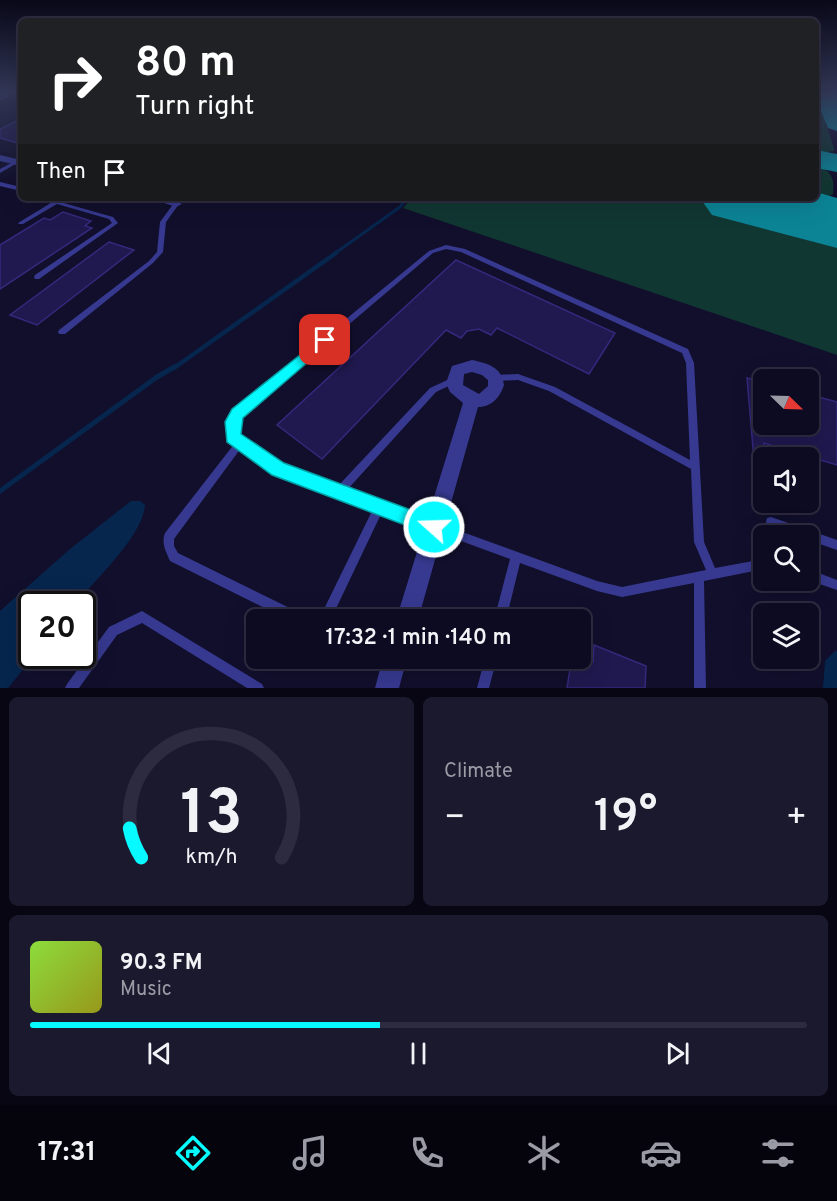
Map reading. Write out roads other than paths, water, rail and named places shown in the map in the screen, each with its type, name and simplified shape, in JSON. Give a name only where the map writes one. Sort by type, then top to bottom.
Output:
[{"type":"street","points":[[0,158],[18,163]]},
{"type":"street","points":[[166,201],[176,204]]},
{"type":"street","points":[[472,366],[488,370],[495,378],[497,388],[491,396],[481,401],[472,400],[457,393],[454,380],[458,370],[472,366]]},
{"type":"street","points":[[410,609],[472,400]]},
{"type":"street","points":[[387,688],[393,669]]},
{"type":"lane","points":[[0,171],[18,163]]},
{"type":"lane","points":[[0,184],[18,188]]},
{"type":"lane","points":[[21,223],[55,202],[111,218],[116,223],[37,277]]},
{"type":"lane","points":[[62,332],[151,262],[160,252],[163,222],[176,204]]},
{"type":"lane","points":[[713,575],[699,542],[690,363],[685,351],[453,247],[431,252],[237,414],[231,431],[240,443],[278,469],[597,586],[622,592],[699,578],[713,575],[753,566]]},
{"type":"lane","points":[[495,378],[518,377],[552,389],[695,467]]},
{"type":"lane","points":[[339,492],[433,390],[454,380]]},
{"type":"lane","points":[[240,443],[169,537],[169,546],[174,557],[280,609]]},
{"type":"lane","points":[[330,609],[379,507]]},
{"type":"lane","points":[[819,539],[837,545]]},
{"type":"lane","points":[[503,609],[516,557]]},
{"type":"lane","points":[[699,578],[700,688]]},
{"type":"lane","points":[[819,578],[837,585]]},
{"type":"lane","points":[[71,688],[113,631],[142,617],[258,688]]},
{"type":"lane","points":[[483,688],[488,669]]},
{"type":"water","points":[[131,501],[140,501],[145,505],[136,530],[127,544],[87,591],[23,591],[70,549]]},
{"type":"water","points":[[18,595],[18,669],[23,669],[8,688],[0,688],[0,611]]},
{"type":"water","points":[[837,651],[837,688],[823,688],[825,661]]},
{"type":"waterway","points":[[334,254],[400,207],[405,201]]},
{"type":"waterway","points":[[174,368],[336,253]]},
{"type":"waterway","points":[[0,491],[157,377],[176,366]]}]
